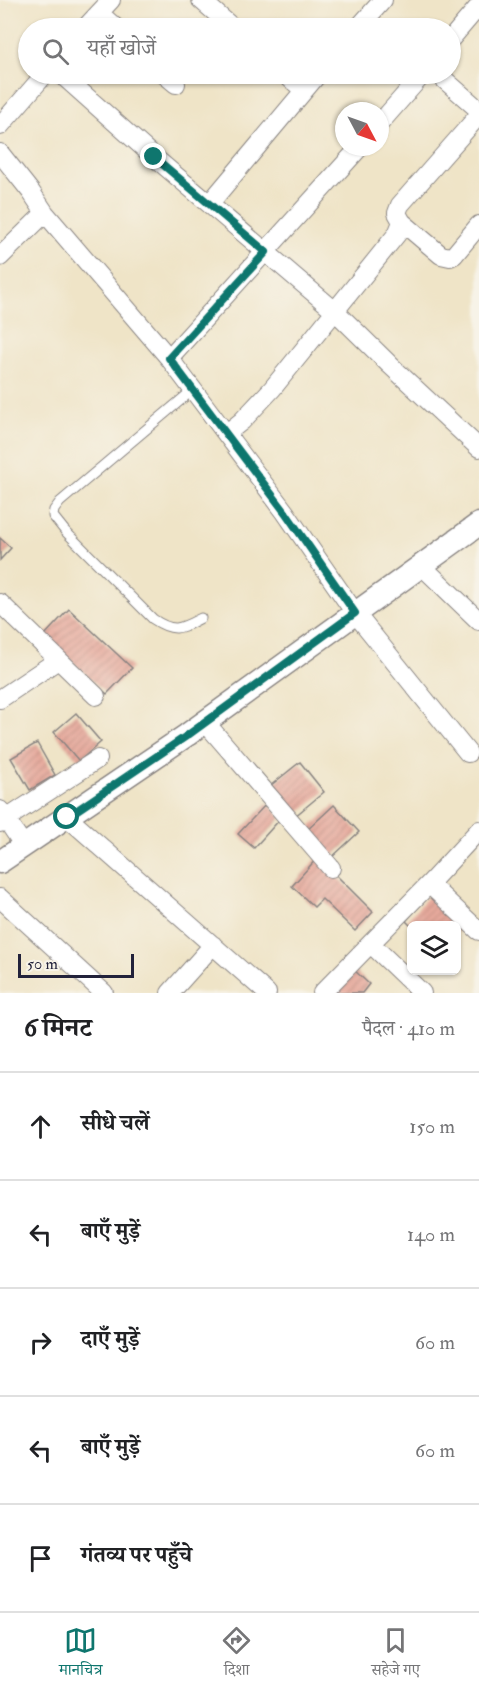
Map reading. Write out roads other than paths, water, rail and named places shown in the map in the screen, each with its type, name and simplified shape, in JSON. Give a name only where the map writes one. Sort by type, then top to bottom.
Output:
[{"type":"street","points":[[201,0],[222,18]]},
{"type":"street","points":[[367,18],[383,0]]},
{"type":"street","points":[[461,27],[479,6]]},
{"type":"street","points":[[95,18],[105,7]]},
{"type":"street","points":[[0,126],[36,84]]},
{"type":"street","points":[[72,84],[154,157],[335,310],[479,448]]},
{"type":"street","points":[[297,84],[304,90]]},
{"type":"street","points":[[210,203],[309,84]]},
{"type":"street","points":[[389,113],[414,84]]},
{"type":"street","points":[[449,84],[479,110]]},
{"type":"street","points":[[479,115],[400,205],[397,213],[402,222],[445,257],[454,255],[479,225]]},
{"type":"street","points":[[0,153],[45,213],[194,389],[285,512],[355,613],[468,753]]},
{"type":"street","points":[[169,358],[352,156]]},
{"type":"street","points":[[0,257],[45,213]]},
{"type":"street","points":[[227,433],[242,421],[272,388],[397,234],[402,222]]},
{"type":"street","points":[[0,862],[205,722],[479,524]]},
{"type":"street","points":[[421,565],[479,621]]},
{"type":"street","points":[[0,603],[96,696]]},
{"type":"street","points":[[0,699],[58,660]]},
{"type":"street","points":[[205,722],[331,868]]},
{"type":"street","points":[[24,846],[2,817],[98,759]]},
{"type":"street","points":[[67,817],[267,993]]},
{"type":"street","points":[[322,993],[479,830]]},
{"type":"street","points":[[429,884],[479,931]]},
{"type":"street","points":[[0,898],[104,993]]},
{"type":"street","points":[[371,944],[422,993]]},
{"type":"street","points":[[170,993],[213,945]]},
{"type":"lane","points":[[194,389],[60,502],[53,516],[73,539],[153,619],[163,626],[177,629],[201,618]]}]
